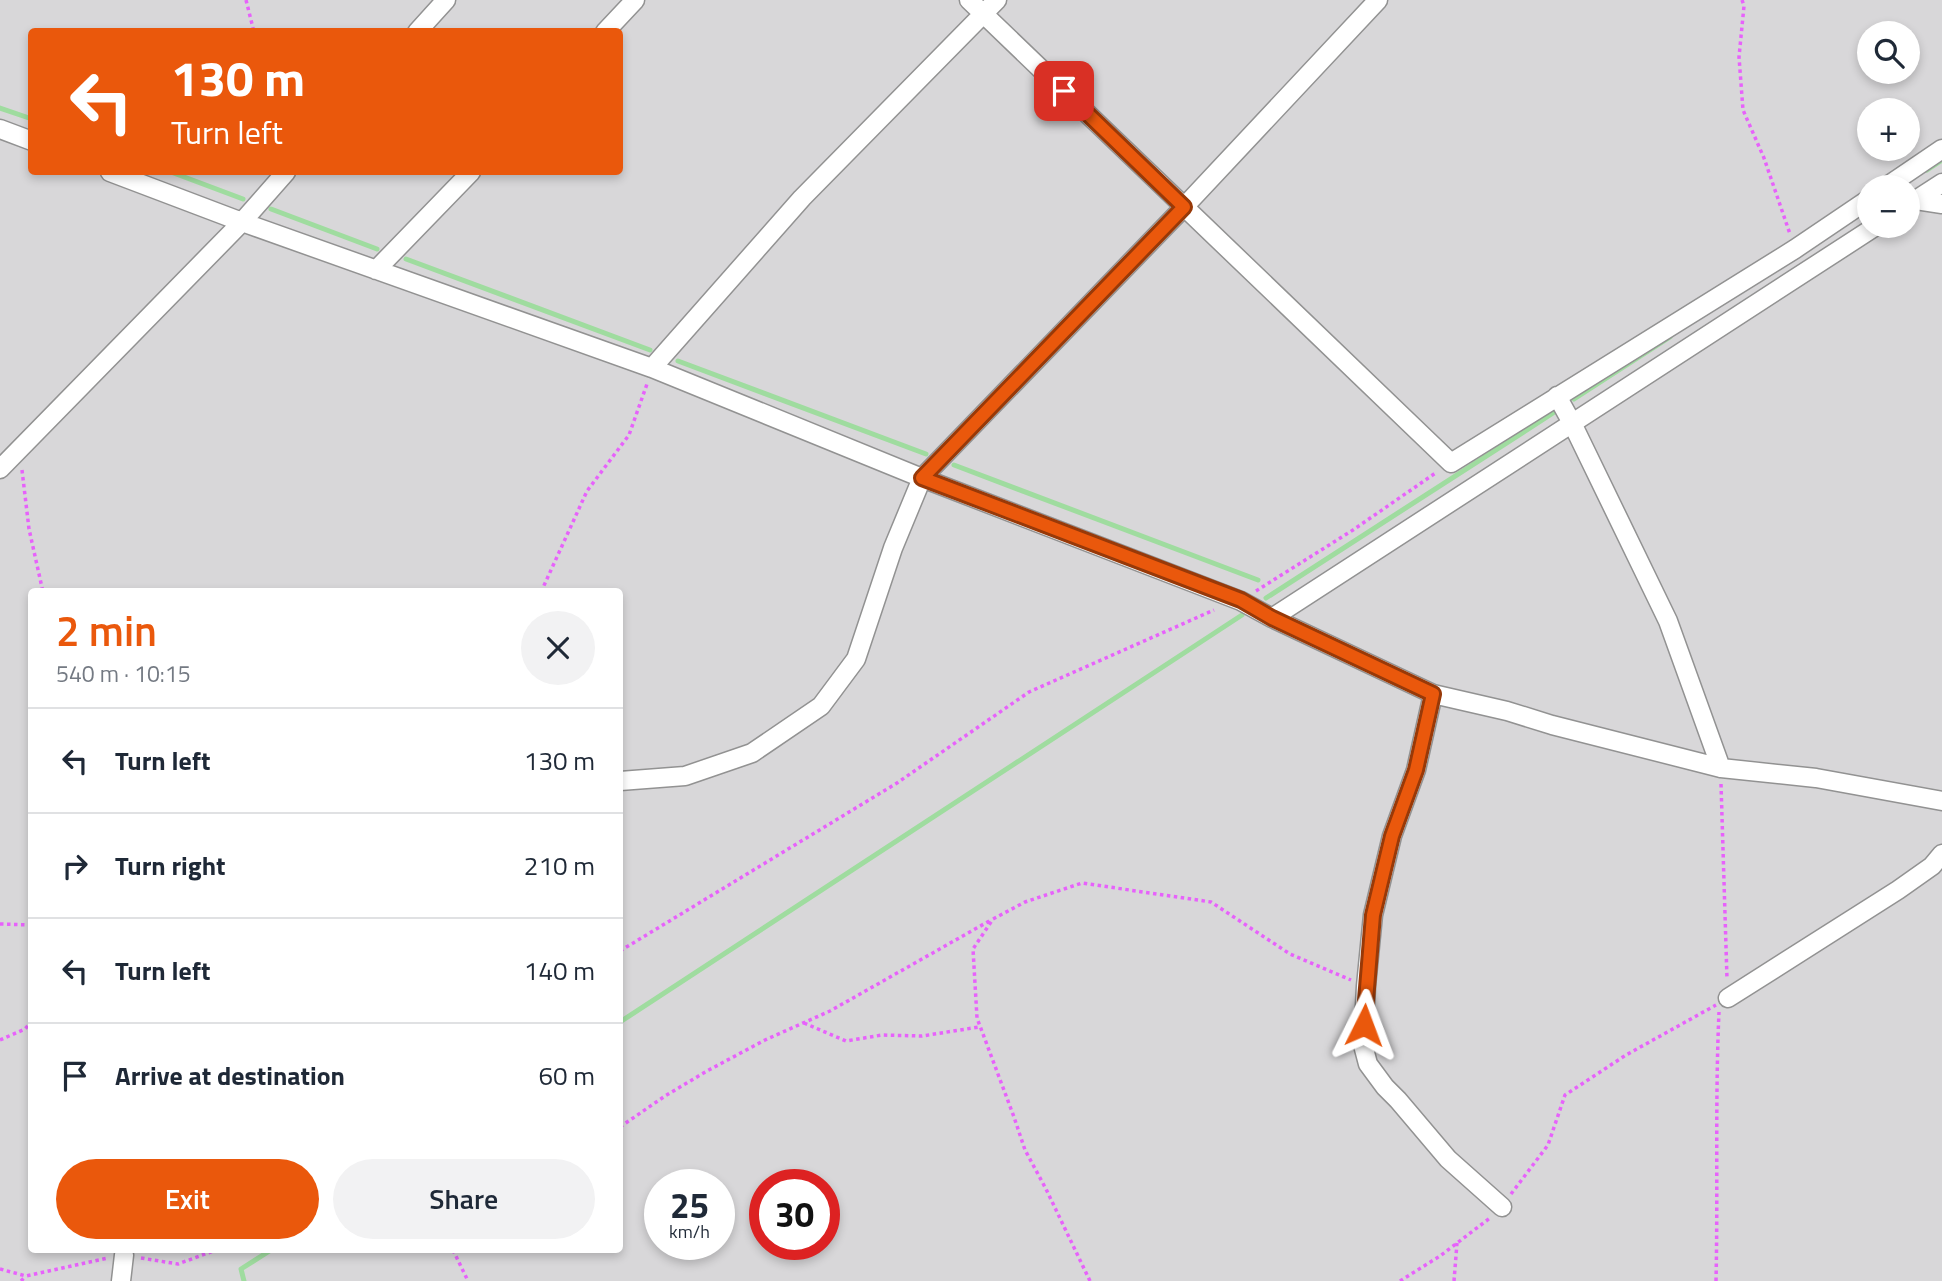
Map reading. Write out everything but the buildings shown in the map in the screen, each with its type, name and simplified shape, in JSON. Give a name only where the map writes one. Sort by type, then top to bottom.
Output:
[{"type":"street","points":[[421,28],[446,0]]},
{"type":"street","points":[[609,28],[635,0]]},
{"type":"street","points":[[969,0],[1451,463],[1795,249],[1857,207]]},
{"type":"street","points":[[652,368],[802,198],[997,0]]},
{"type":"street","points":[[623,781],[685,776],[752,753],[821,706],[856,659],[893,548],[922,478],[1184,207],[1378,0]]},
{"type":"street","points":[[0,130],[28,140]]},
{"type":"street","points":[[1903,175],[1942,149]]},
{"type":"street","points":[[118,175],[652,368],[922,478],[1241,600],[1272,618],[1433,694],[1720,768],[1816,778],[1942,802]]},
{"type":"street","points":[[0,468],[242,222],[283,175]]},
{"type":"street","points":[[376,270],[468,175]]},
{"type":"street","points":[[1920,197],[1942,183]]},
{"type":"street","points":[[1920,203],[1942,204]]},
{"type":"street","points":[[1272,618],[1857,238]]},
{"type":"street","points":[[1557,396],[1668,621],[1720,768]]},
{"type":"street","points":[[1433,694],[1416,770],[1392,836],[1373,915],[1363,1045],[1368,1064],[1385,1087],[1448,1159],[1502,1207]]},
{"type":"street","points":[[1728,998],[1898,890],[1932,866],[1942,854]]},
{"type":"street","points":[[121,1281],[124,1255]]},
{"type":"path","points":[[246,0],[253,28]]},
{"type":"path","points":[[1742,0],[1744,6],[1739,57],[1743,110],[1764,158],[1795,249]]},
{"type":"path","points":[[543,588],[587,491],[629,435],[652,368]]},
{"type":"path","points":[[22,445],[22,471],[29,528],[42,588]]},
{"type":"path","points":[[1261,588],[1353,530],[1451,463]]},
{"type":"path","points":[[623,949],[897,783],[1029,692],[1241,600]]},
{"type":"path","points":[[1720,768],[1728,998]]},
{"type":"path","points":[[623,1125],[707,1071],[765,1040],[830,1012],[1025,902],[1082,883],[1211,902],[1290,954],[1366,986]]},
{"type":"path","points":[[993,919],[973,949],[977,1018],[1025,1150],[1090,1281]]},
{"type":"path","points":[[0,924],[28,925]]},
{"type":"path","points":[[1400,1281],[1457,1243],[1502,1207],[1548,1145],[1565,1096],[1626,1055],[1719,1003],[1716,1281]]},
{"type":"path","points":[[804,1023],[846,1041],[882,1035],[922,1036],[980,1027]]},
{"type":"path","points":[[0,1040],[28,1026]]},
{"type":"path","points":[[1454,1281],[1457,1243]]},
{"type":"path","points":[[0,1269],[26,1276],[124,1255],[178,1264],[208,1253]]},
{"type":"path","points":[[454,1253],[468,1281]]},
{"type":"path","points":[[21,1281],[26,1276]]},
{"type":"shaded area","points":[[0,0],[1942,0],[1942,1281],[0,1281]]},
{"type":"waterway","points":[[0,108],[28,118]]},
{"type":"waterway","points":[[1927,170],[1942,160]]},
{"type":"waterway","points":[[179,175],[243,199]]},
{"type":"waterway","points":[[271,209],[377,249]]},
{"type":"waterway","points":[[406,259],[650,350]]},
{"type":"waterway","points":[[1574,399],[1670,337]]},
{"type":"waterway","points":[[678,361],[926,454]]},
{"type":"waterway","points":[[1266,598],[1553,413]]},
{"type":"waterway","points":[[954,465],[1258,580]]},
{"type":"waterway","points":[[623,1020],[1242,615]]},
{"type":"waterway","points":[[244,1281],[241,1269],[266,1253]]},
{"type":"route","points":[[1064,91],[1184,207],[922,478],[1241,600],[1272,618],[1433,694],[1416,770],[1392,836],[1373,915],[1364,1025]]}]
